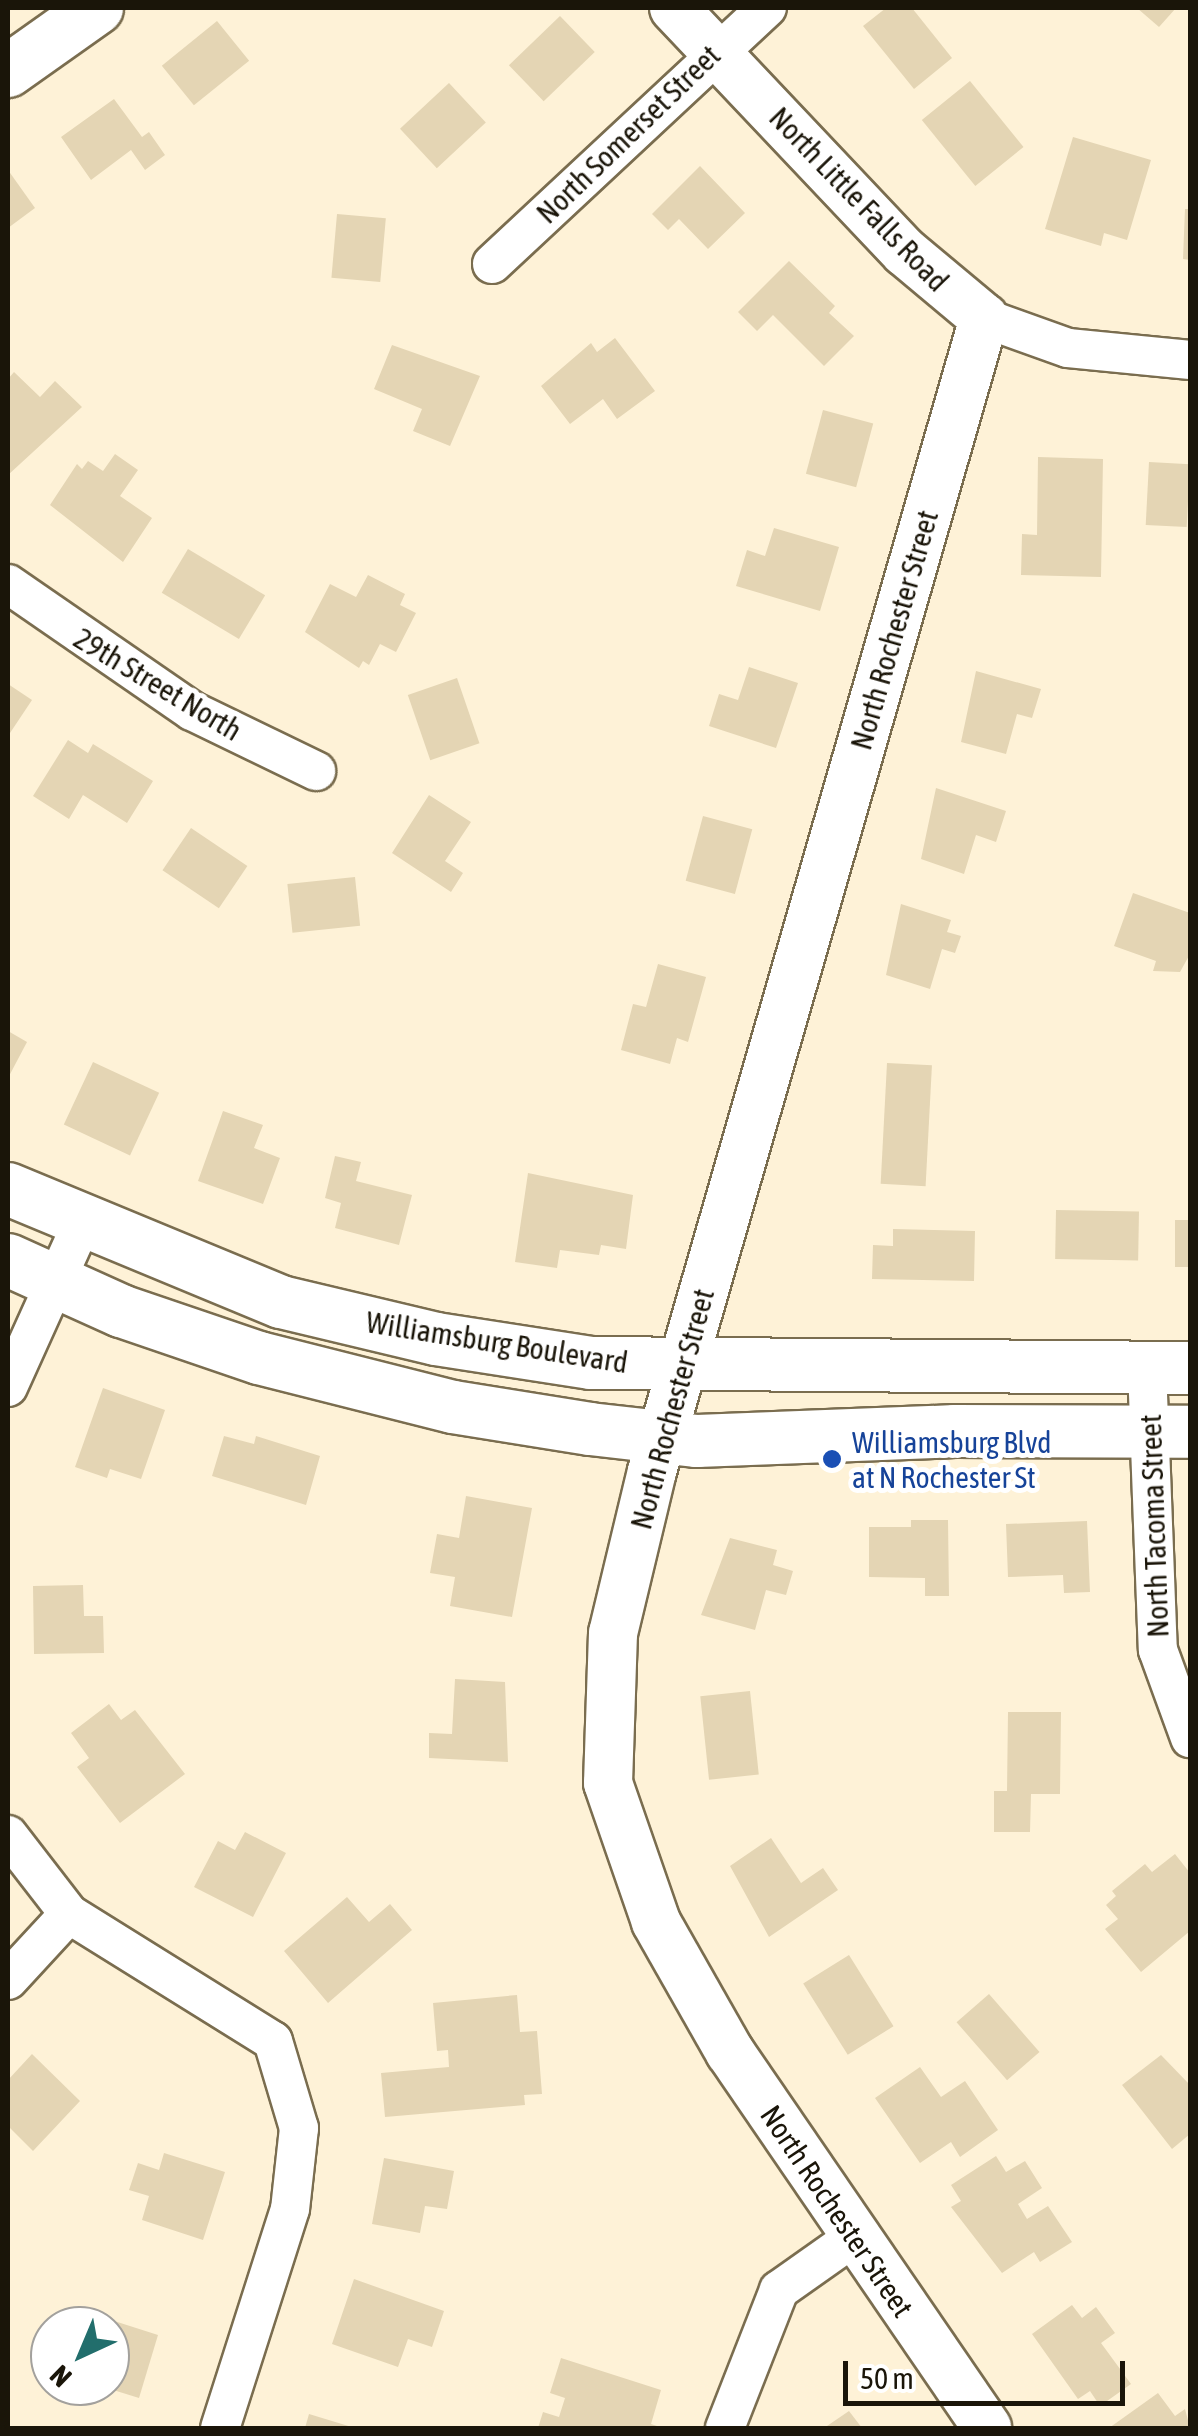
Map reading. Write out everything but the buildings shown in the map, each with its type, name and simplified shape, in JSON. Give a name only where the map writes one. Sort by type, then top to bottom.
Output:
[{"type":"main road","points":[[8,71],[97,8]]},
{"type":"main road","name":"Williamsburg Boulevard","points":[[8,1189],[82,1223],[300,1307],[436,1339],[571,1360],[682,1366],[1169,1368]]},
{"type":"main road","name":"Williamsburg Boulevard","points":[[8,1260],[56,1282],[259,1358],[453,1407],[662,1437],[1170,1432]]},
{"type":"street","name":"North Little Falls Road","points":[[674,8],[905,252],[984,318],[1068,348],[1190,360]]},
{"type":"street","name":"North Somerset Street","points":[[492,264],[714,50],[767,8]]},
{"type":"street","name":"North Rochester Street","points":[[984,318],[662,1437],[613,1633],[608,1783],[656,1922],[730,2052],[987,2428]]},
{"type":"street","name":"29th Street North","points":[[8,584],[192,711],[316,771]]},
{"type":"street","points":[[8,1388],[82,1223]]},
{"type":"street","name":"North Tacoma Street","points":[[1169,1368],[1170,1432],[1158,1650],[1190,1738]]},
{"type":"street","points":[[8,1835],[69,1914],[273,2041],[299,2128],[290,2209],[220,2428]]},
{"type":"street","points":[[8,1980],[69,1914]]},
{"type":"street","points":[[725,2428],[779,2290],[854,2237]]},
{"type":"place","name":"Williamsburg Blvd at N Rochester St","points":[[832,1459]]}]
